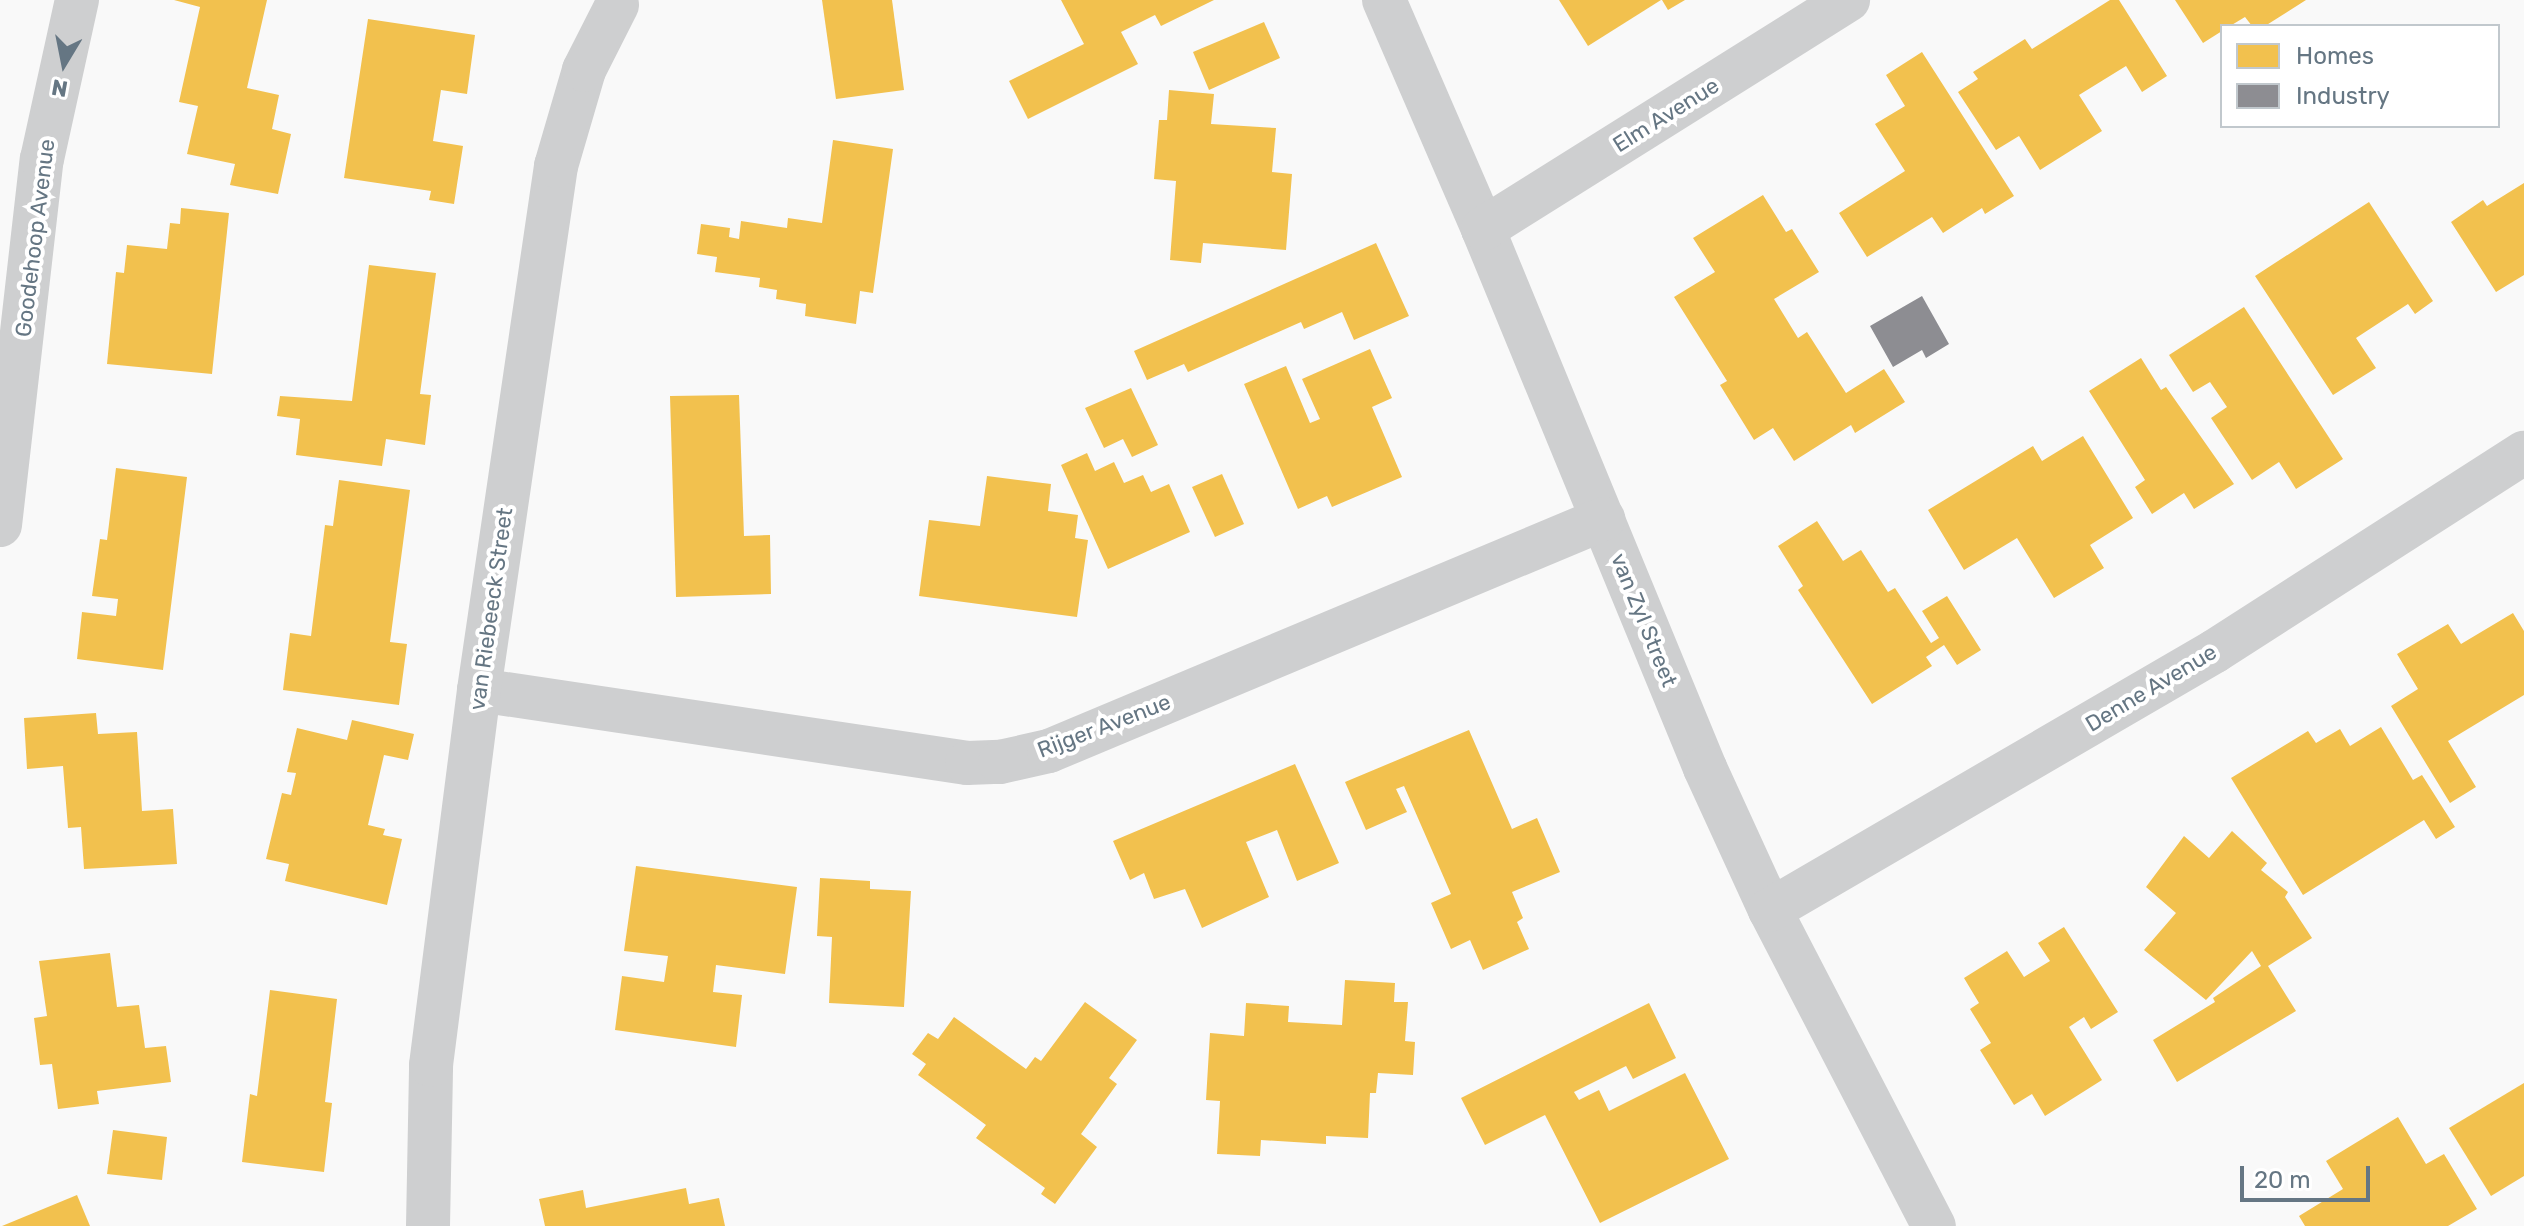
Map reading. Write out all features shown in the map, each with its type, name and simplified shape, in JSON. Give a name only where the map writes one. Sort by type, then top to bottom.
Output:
[{"type":"street","name":"Goodehoop Avenue","points":[[0,525],[42,159],[77,0]]},
{"type":"street","name":"van Zyl Street","points":[[1384,0],[1483,229],[1705,768],[1770,910],[1934,1226]]},
{"type":"street","name":"Elm Avenue","points":[[1483,229],[1848,0]]},
{"type":"street","name":"van Riebeeck Street","points":[[428,1226],[431,1065],[479,690],[556,166],[584,70],[617,5]]},
{"type":"street","name":"Denne Avenue","points":[[1770,910],[2215,651],[2524,453]]},
{"type":"street","name":"Rijger Avenue","points":[[479,690],[967,763],[1000,762],[1049,751],[1603,519]]},
{"type":"building: Homes","points":[[174,0],[267,0],[247,88],[279,95],[272,129],[291,134],[278,194],[230,185],[235,164],[187,154],[198,106],[179,102],[200,7]]},
{"type":"building: Homes","points":[[822,0],[892,0],[904,90],[836,99]]},
{"type":"building: Homes","points":[[1061,0],[1214,0],[1161,26],[1155,15],[1121,32],[1138,64],[1028,119],[1009,81],[1084,44]]},
{"type":"building: Homes","points":[[1559,0],[1661,0],[1588,46]]},
{"type":"building: Homes","points":[[1662,0],[1685,0],[1668,10]]},
{"type":"building: Homes","points":[[2110,0],[2119,0],[2167,76],[2142,92],[2126,66],[2079,95],[2102,131],[2040,170],[2019,136],[1996,150],[1958,92],[1978,79],[1973,72],[2025,39],[2032,49]]},
{"type":"building: Homes","points":[[2175,0],[2306,0],[2268,24],[2250,24],[2245,17],[2233,24],[2220,24],[2220,32],[2203,43]]},
{"type":"building: Homes","points":[[368,19],[475,35],[467,94],[441,90],[433,141],[463,146],[454,204],[429,200],[431,191],[344,178]]},
{"type":"building: Homes","points":[[1264,22],[1280,58],[1209,90],[1193,52]]},
{"type":"building: Homes","points":[[1922,52],[2014,196],[1985,214],[1982,208],[1943,233],[1932,217],[1867,257],[1839,213],[1905,171],[1875,124],[1905,106],[1886,75]]},
{"type":"building: Homes","points":[[1169,90],[1214,94],[1211,124],[1276,128],[1272,172],[1292,174],[1286,250],[1203,243],[1201,263],[1170,260],[1176,181],[1154,179],[1159,120],[1167,120]]},
{"type":"building: Homes","points":[[833,140],[893,149],[873,293],[860,291],[856,324],[805,316],[806,304],[776,299],[777,290],[759,287],[760,278],[715,272],[717,257],[697,254],[701,224],[730,228],[729,237],[739,239],[741,221],[787,228],[788,218],[822,223]]},
{"type":"building: Homes","points":[[2524,183],[2524,275],[2496,292],[2451,222],[2483,200],[2487,206]]},
{"type":"building: Homes","points":[[1763,195],[1786,232],[1792,229],[1819,272],[1774,299],[1798,338],[1807,332],[1846,393],[1884,369],[1905,402],[1855,433],[1851,425],[1794,461],[1773,428],[1754,440],[1720,385],[1727,381],[1674,297],[1715,272],[1693,238]]},
{"type":"building: Homes","points":[[2369,202],[2433,301],[2415,314],[2408,304],[2356,338],[2376,368],[2333,395],[2255,276]]},
{"type":"building: Homes","points":[[181,208],[229,213],[212,374],[107,364],[116,272],[124,273],[127,245],[167,249],[170,223],[180,224]]},
{"type":"building: Homes","points":[[1376,243],[1409,316],[1354,340],[1342,312],[1304,329],[1301,322],[1188,372],[1184,364],[1147,380],[1134,351]]},
{"type":"building: Homes","points":[[369,265],[436,273],[420,394],[431,395],[425,445],[386,439],[382,466],[296,455],[300,419],[277,416],[280,396],[352,401]]},
{"type":"building: Homes","points":[[2244,307],[2343,459],[2296,489],[2279,462],[2252,480],[2211,418],[2227,407],[2210,382],[2193,392],[2169,355]]},
{"type":"building: Homes","points":[[1370,349],[1392,398],[1372,407],[1402,477],[1332,507],[1327,496],[1298,509],[1244,384],[1286,366],[1310,423],[1320,419],[1302,379]]},
{"type":"building: Homes","points":[[2141,358],[2161,390],[2166,387],[2234,484],[2194,509],[2184,493],[2152,514],[2135,487],[2145,480],[2089,391]]},
{"type":"building: Homes","points":[[1131,388],[1158,445],[1132,457],[1123,439],[1104,448],[1085,408]]},
{"type":"building: Homes","points":[[739,395],[744,536],[770,535],[771,594],[676,597],[670,396]]},
{"type":"building: Homes","points":[[2083,436],[2133,518],[2090,545],[2104,568],[2054,598],[2017,538],[1964,570],[1928,510],[2033,446],[2042,461]]},
{"type":"building: Homes","points":[[1087,453],[1095,471],[1114,462],[1124,483],[1143,475],[1151,492],[1169,484],[1190,532],[1108,569],[1061,465]]},
{"type":"building: Homes","points":[[116,468],[187,477],[163,670],[77,659],[82,612],[116,616],[118,599],[92,596],[100,539],[107,540]]},
{"type":"building: Homes","points":[[1222,474],[1244,524],[1215,537],[1192,487]]},
{"type":"building: Homes","points":[[987,476],[1051,484],[1048,511],[1078,515],[1075,538],[1088,540],[1077,617],[919,596],[929,520],[980,526]]},
{"type":"building: Homes","points":[[339,480],[410,490],[390,642],[407,644],[399,705],[283,690],[290,633],[311,636],[325,525],[333,526]]},
{"type":"building: Homes","points":[[1817,521],[1843,561],[1861,550],[1888,592],[1895,588],[1931,643],[1939,638],[1922,611],[1947,596],[1981,650],[1957,665],[1944,645],[1926,657],[1932,666],[1872,704],[1798,590],[1803,586],[1778,546]]},
{"type":"building: Homes","points":[[2513,613],[2524,631],[2524,695],[2448,741],[2476,787],[2450,803],[2391,706],[2418,689],[2397,654],[2448,624],[2461,644]]},
{"type":"building: Homes","points":[[96,713],[98,734],[137,732],[142,811],[173,809],[177,864],[84,869],[81,827],[68,828],[63,766],[27,769],[24,718]]},
{"type":"building: Homes","points":[[352,720],[414,734],[408,760],[384,755],[368,825],[385,829],[383,835],[402,839],[387,905],[285,881],[289,864],[266,859],[282,793],[291,795],[296,773],[287,772],[297,728],[347,740]]},
{"type":"building: Homes","points":[[2381,727],[2413,780],[2422,775],[2455,827],[2436,839],[2424,820],[2303,895],[2231,778],[2308,731],[2316,743],[2340,729],[2350,746]]},
{"type":"building: Homes","points":[[1469,730],[1512,829],[1537,818],[1560,872],[1512,892],[1523,918],[1517,922],[1529,949],[1483,970],[1470,940],[1451,949],[1431,903],[1451,894],[1404,786],[1396,789],[1407,812],[1366,830],[1345,782]]},
{"type":"building: Homes","points":[[1295,764],[1339,863],[1297,881],[1277,830],[1246,842],[1269,897],[1202,928],[1185,889],[1154,899],[1144,873],[1130,880],[1113,841]]},
{"type":"building: Homes","points":[[2232,831],[2267,863],[2261,870],[2288,892],[2285,897],[2312,938],[2268,966],[2296,1011],[2177,1082],[2153,1040],[2215,1002],[2213,998],[2261,966],[2252,951],[2206,1000],[2144,950],[2176,913],[2146,887],[2184,836],[2209,858]]},
{"type":"building: Homes","points":[[636,866],[797,887],[785,974],[716,965],[713,992],[742,995],[736,1047],[615,1030],[622,976],[664,982],[668,956],[624,951]]},
{"type":"building: Homes","points":[[820,878],[870,881],[870,889],[911,891],[904,1007],[829,1003],[832,937],[817,936]]},
{"type":"building: Homes","points":[[2064,927],[2118,1012],[2091,1029],[2084,1017],[2069,1027],[2102,1080],[2045,1116],[2032,1094],[2014,1105],[1980,1050],[1991,1043],[1970,1009],[1979,1003],[1964,978],[2007,951],[2024,977],[2050,961],[2038,943]]},
{"type":"building: Homes","points":[[110,953],[117,1007],[139,1005],[145,1048],[166,1046],[171,1082],[97,1091],[99,1104],[58,1109],[52,1064],[40,1065],[34,1018],[47,1016],[39,961]]},
{"type":"building: Homes","points":[[1345,980],[1395,983],[1394,1002],[1408,1002],[1405,1041],[1415,1042],[1413,1075],[1378,1073],[1376,1093],[1370,1093],[1368,1138],[1326,1136],[1326,1144],[1261,1140],[1260,1156],[1217,1154],[1220,1101],[1206,1100],[1210,1033],[1244,1036],[1246,1003],[1289,1006],[1288,1022],[1342,1025]]},
{"type":"building: Homes","points":[[270,990],[337,999],[325,1102],[332,1103],[324,1172],[242,1162],[250,1094],[257,1096]]},
{"type":"building: Homes","points":[[1085,1002],[1137,1040],[1109,1078],[1117,1084],[1081,1134],[1097,1147],[1055,1204],[1041,1194],[1045,1188],[976,1138],[986,1125],[918,1075],[926,1064],[912,1054],[928,1033],[938,1039],[954,1017],[1026,1069],[1035,1057],[1041,1061]]},
{"type":"building: Homes","points":[[1649,1003],[1676,1058],[1633,1079],[1626,1066],[1574,1092],[1579,1100],[1599,1090],[1609,1111],[1685,1073],[1729,1159],[1600,1223],[1545,1115],[1485,1145],[1461,1098]]},
{"type":"building: Homes","points":[[2524,1083],[2524,1176],[2491,1196],[2449,1128]]},
{"type":"building: Homes","points":[[2398,1117],[2426,1164],[2444,1154],[2477,1209],[2448,1226],[2305,1226],[2299,1216],[2343,1189],[2326,1161]]},
{"type":"building: Homes","points":[[113,1130],[167,1137],[162,1180],[107,1174]]},
{"type":"building: Homes","points":[[686,1188],[689,1204],[719,1198],[725,1226],[545,1226],[539,1199],[583,1190],[586,1208]]},
{"type":"building: Homes","points":[[77,1195],[90,1226],[2,1226]]},
{"type":"building: Industry","points":[[1922,296],[1949,344],[1926,358],[1922,350],[1893,367],[1870,326]]}]
